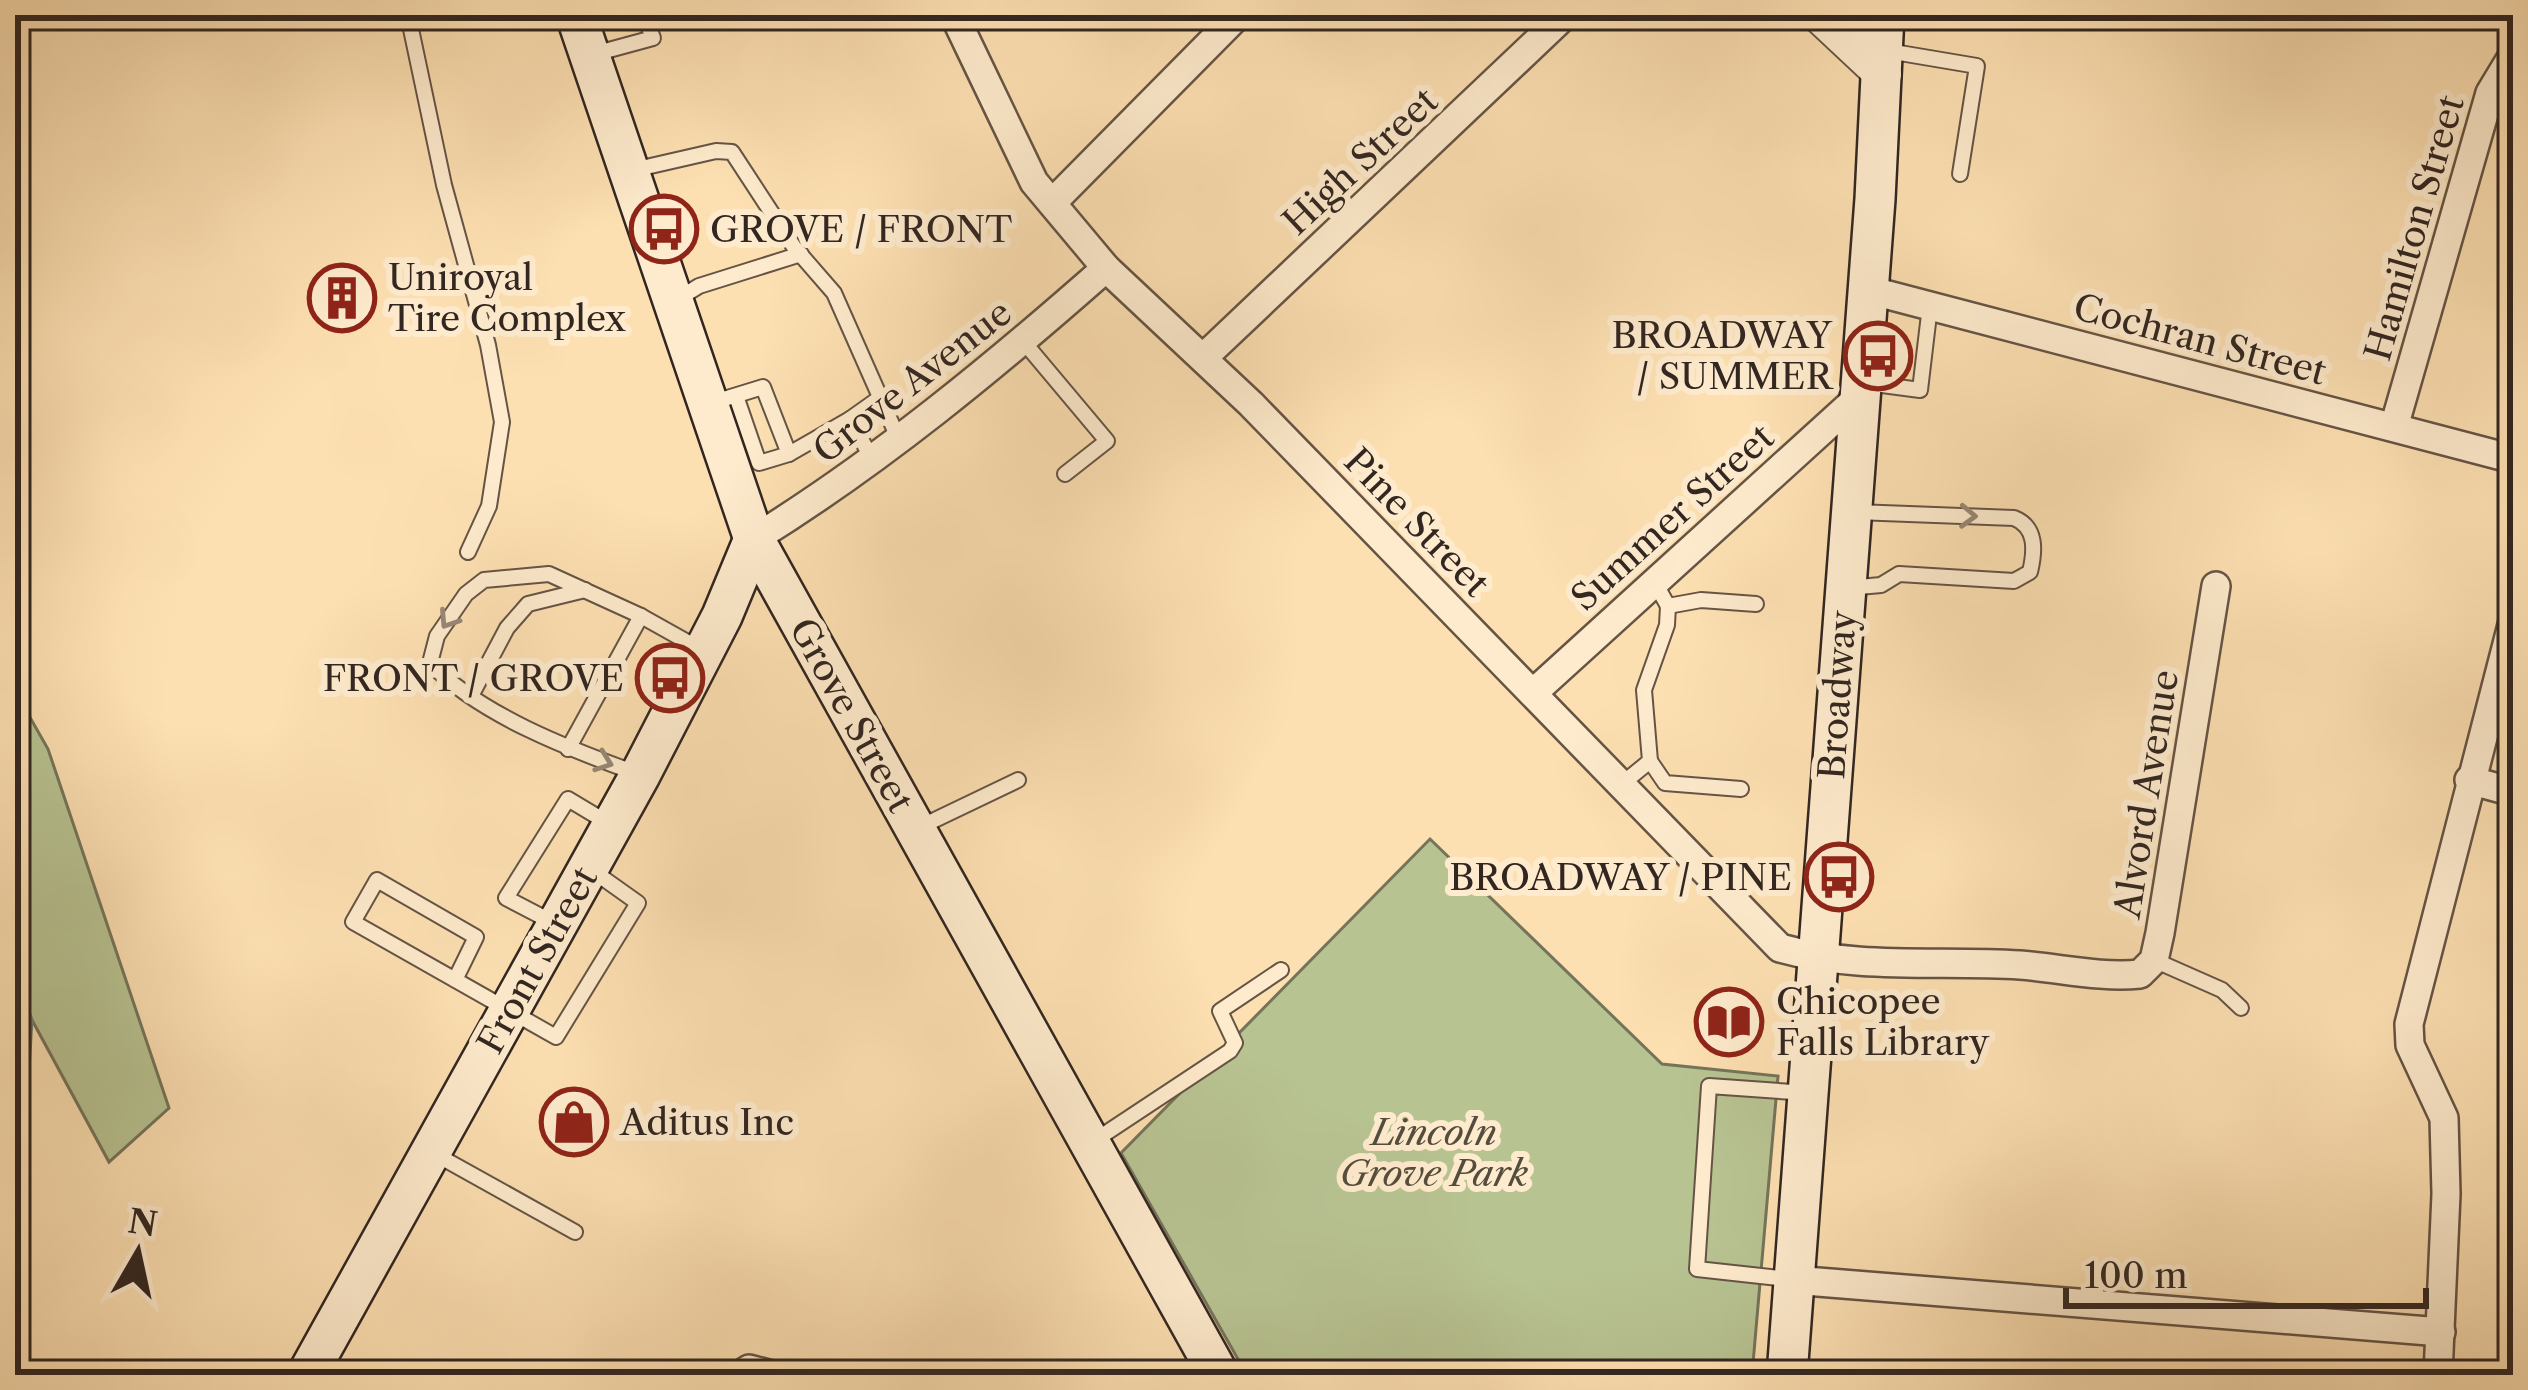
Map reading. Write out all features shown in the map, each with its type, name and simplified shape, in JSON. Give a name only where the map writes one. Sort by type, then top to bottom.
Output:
[{"type":"main road","name":"Grove Street","points":[[576,15],[672,302],[721,400],[754,539],[1219,1375]]},
{"type":"main road","name":"Broadway","points":[[1787,1375],[1884,46]]},
{"type":"main road","name":"Front Street","points":[[307,1375],[640,775],[704,651],[754,539]]},
{"type":"street","name":"Pine Street","points":[[954,15],[1034,182],[1106,268],[1203,358],[1780,948],[1818,959]]},
{"type":"street","points":[[1052,203],[1238,15]]},
{"type":"street","name":"High Street","points":[[1203,358],[1565,15]]},
{"type":"street","points":[[1820,15],[1884,46]]},
{"type":"street","name":"Hamilton Street","points":[[2394,427],[2513,55]]},
{"type":"street","name":"Grove Avenue","points":[[754,539],[827,494],[899,440],[1106,268]]},
{"type":"street","name":"Cochran Street","points":[[1869,290],[2513,459]]},
{"type":"street","name":"Summer Street","points":[[1533,693],[1861,389]]},
{"type":"street","name":"Alvord Avenue","points":[[1818,959],[2140,974],[2153,960],[2216,586]]},
{"type":"street","points":[[2438,1375],[2444,1118],[2410,1045],[2409,1024],[2513,621]]},
{"type":"street","points":[[2469,780],[2513,792]]},
{"type":"street","points":[[1793,1280],[2441,1332]]},
{"type":"lane","points":[[408,15],[444,185],[488,345],[502,422],[489,506],[468,552]]},
{"type":"lane","points":[[589,56],[653,38],[644,15]]},
{"type":"lane","points":[[1884,46],[1977,65],[1960,174]]},
{"type":"lane","points":[[628,172],[665,160],[732,152],[801,254],[834,293],[899,440]]},
{"type":"lane","points":[[672,302],[699,286],[801,254]]},
{"type":"lane","points":[[1861,389],[1920,390],[1930,306]]},
{"type":"lane","points":[[1023,341],[1107,441],[1065,474]]},
{"type":"lane","points":[[789,454],[763,387],[721,400],[759,463],[789,454],[881,397]]},
{"type":"lane","points":[[850,419],[872,460]]},
{"type":"lane","points":[[1845,588],[1881,585],[1900,574],[2014,581],[2030,572],[2034,555],[2032,535],[2024,522],[2014,518],[1851,512]]},
{"type":"lane","points":[[640,775],[568,748],[448,683],[430,663],[437,636],[466,594],[484,580],[550,574],[704,651]]},
{"type":"lane","points":[[1654,581],[1669,606],[1644,691],[1650,760],[1665,783],[1741,789]]},
{"type":"lane","points":[[472,696],[507,628],[528,604],[585,590]]},
{"type":"lane","points":[[1669,606],[1701,600],[1756,604]]},
{"type":"lane","points":[[568,748],[641,616]]},
{"type":"lane","points":[[1623,783],[1650,760]]},
{"type":"lane","points":[[915,829],[1018,780]]},
{"type":"lane","points":[[557,925],[506,898],[568,799],[612,825]]},
{"type":"lane","points":[[455,980],[476,937],[377,880],[353,922],[455,980],[510,1007],[556,1037],[638,903],[588,868]]},
{"type":"lane","points":[[2153,960],[2222,990],[2242,1008]]},
{"type":"lane","points":[[1090,1144],[1230,1051],[1235,1043],[1220,1011],[1281,970]]},
{"type":"lane","points":[[1793,1280],[1697,1269],[1708,1086],[1808,1093]]},
{"type":"lane","points":[[430,1152],[574,1232]]},
{"type":"green space","points":[[15,691],[48,749],[169,1108],[109,1162],[32,1020],[15,977]]},
{"type":"green space","name":"Lincoln Grove Park","points":[[1430,839],[1662,1064],[1778,1076],[1752,1375],[1247,1375],[1121,1153]]},
{"type":"shaded area","points":[[15,977],[32,1020],[15,1301]]},
{"type":"place","name":"GROVE / FRONT","points":[[664,229]]},
{"type":"place","name":"Uniroyal Tire Complex","points":[[342,298]]},
{"type":"place","name":"BROADWAY / SUMMER","points":[[1878,356]]},
{"type":"place","name":"FRONT / GROVE","points":[[670,678]]},
{"type":"place","name":"BROADWAY / PINE","points":[[1839,877]]},
{"type":"place","name":"Chicopee Falls Library","points":[[1729,1022]]},
{"type":"place","name":"Aditus Inc","points":[[574,1122]]}]
